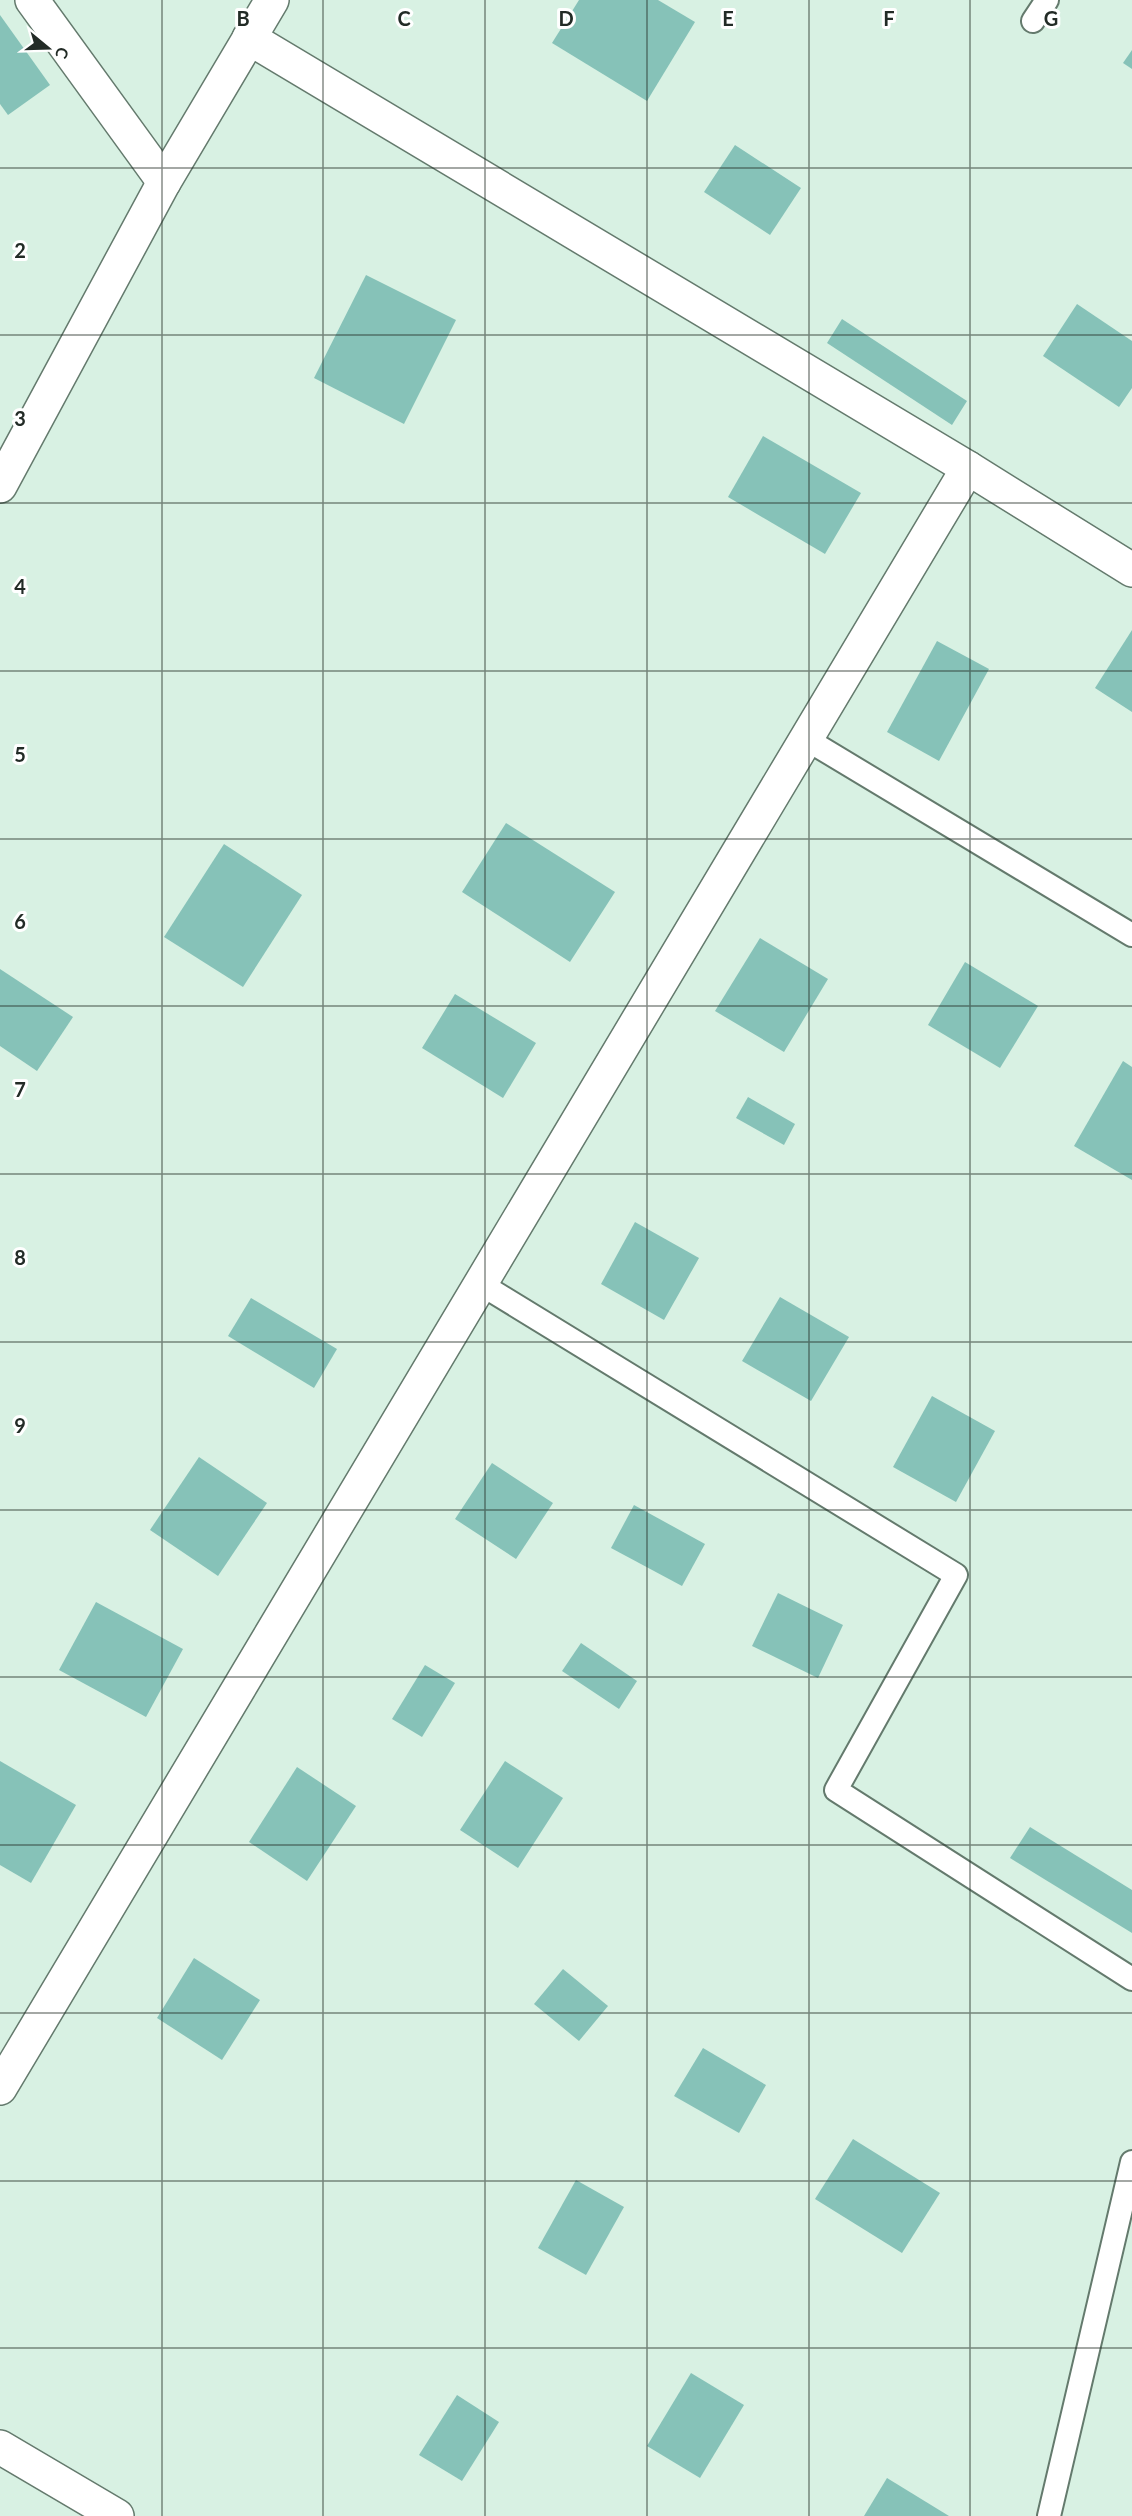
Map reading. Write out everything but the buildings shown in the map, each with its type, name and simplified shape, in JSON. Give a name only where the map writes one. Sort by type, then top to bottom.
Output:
[{"type":"street","points":[[32,0],[164,182]]},
{"type":"street","points":[[0,486],[164,182],[272,0]]},
{"type":"street","points":[[249,38],[968,468],[1132,570]]},
{"type":"street","points":[[0,2088],[968,468]]},
{"type":"street","points":[[0,2447],[117,2516]]},
{"type":"lane","points":[[1034,21],[1047,0]]},
{"type":"lane","points":[[806,739],[1132,935]]},
{"type":"lane","points":[[479,1283],[956,1575],[836,1790],[1132,1979]]},
{"type":"lane","points":[[1049,2516],[1132,2162]]}]
